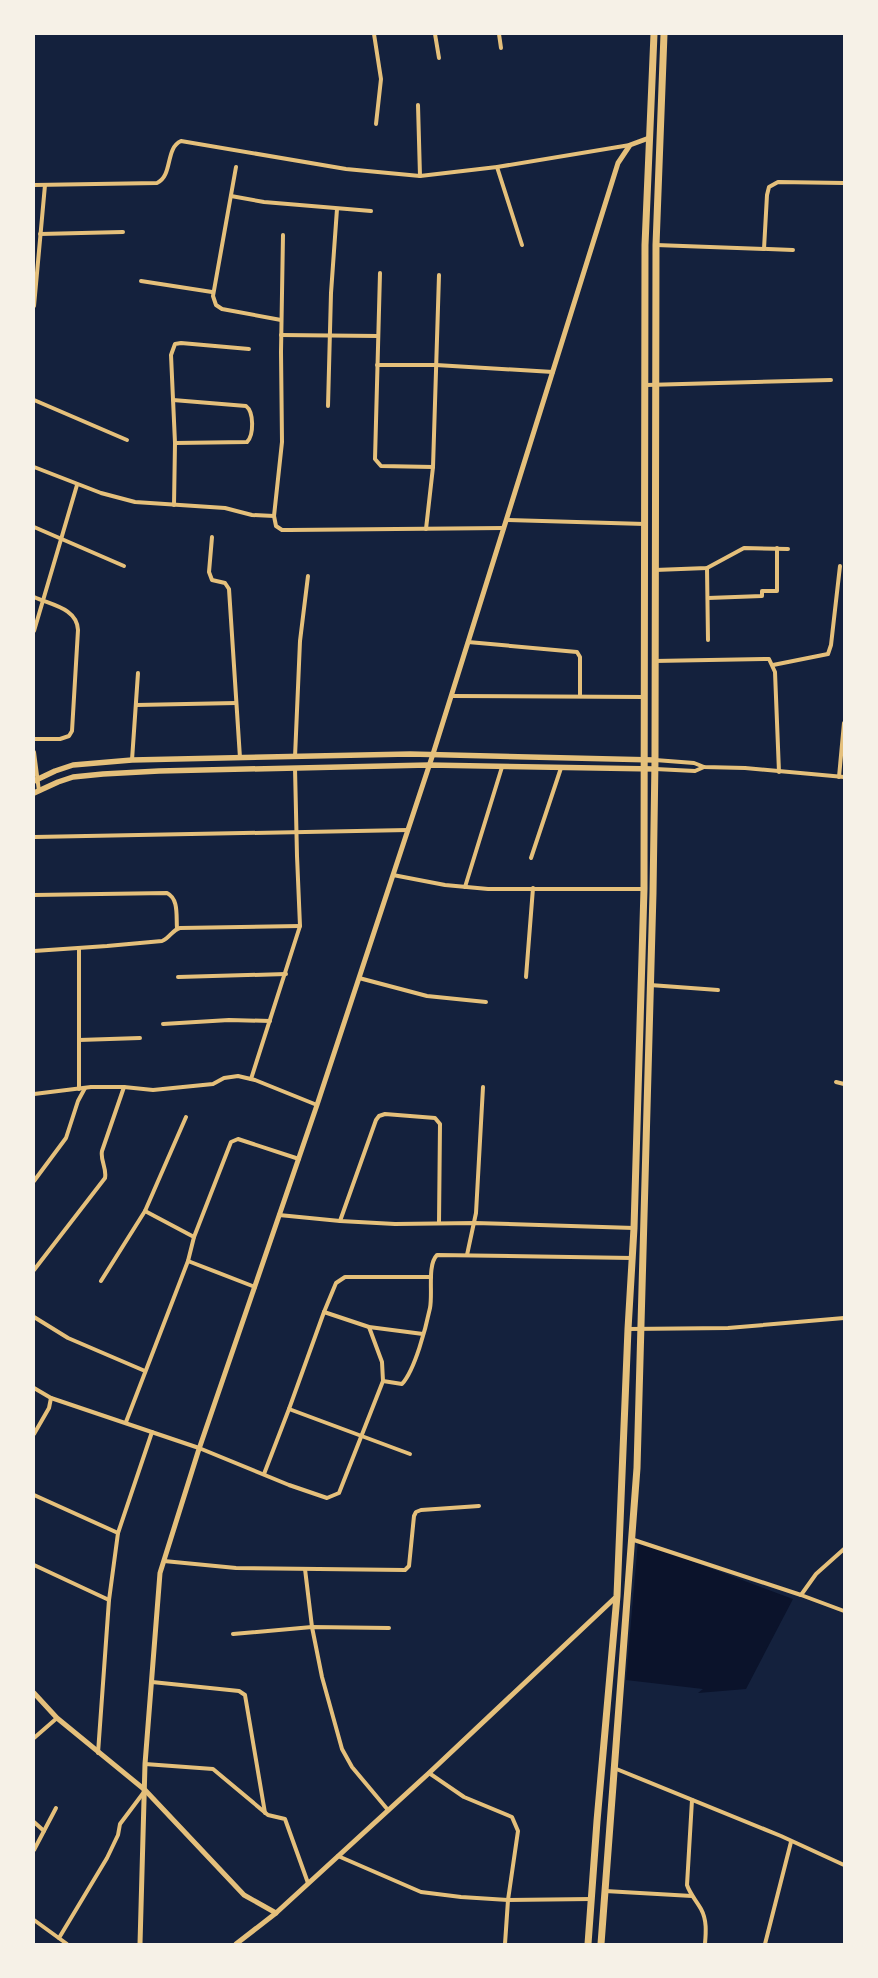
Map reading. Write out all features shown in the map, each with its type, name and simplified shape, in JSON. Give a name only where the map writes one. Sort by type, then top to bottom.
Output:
[{"type":"highway","points":[[588,1944],[617,1596],[634,1228],[644,889],[646,245],[648,138],[654,34]]},
{"type":"highway","points":[[601,1944],[637,1468],[655,770],[656,245],[664,34]]},
{"type":"highway","points":[[644,562],[654,562]]},
{"type":"highway","points":[[639,1058],[648,1058]]},
{"type":"main road","points":[[36,780],[55,770],[73,765],[132,760],[433,754],[655,760]]},
{"type":"main road","points":[[36,792],[73,777],[103,774],[429,766],[655,770]]},
{"type":"street","points":[[374,34],[381,78],[376,124]]},
{"type":"street","points":[[435,34],[439,58]]},
{"type":"street","points":[[499,34],[501,48]]},
{"type":"street","points":[[418,105],[420,176]]},
{"type":"street","points":[[34,185],[157,183],[163,180],[173,147],[181,141],[353,170],[420,176],[497,167],[630,145],[648,138]]},
{"type":"street","points":[[140,1944],[146,1790],[145,1764],[160,1573],[199,1448],[317,1105],[433,754],[618,163],[630,145]]},
{"type":"street","points":[[236,167],[212,292],[215,303],[222,308],[281,320]]},
{"type":"street","points":[[497,167],[522,245]]},
{"type":"street","points":[[764,249],[769,187],[778,182],[844,183]]},
{"type":"street","points":[[34,306],[45,185]]},
{"type":"street","points":[[231,196],[264,202],[371,212]]},
{"type":"street","points":[[328,406],[337,209]]},
{"type":"street","points":[[40,234],[123,232]]},
{"type":"street","points":[[283,235],[281,320],[282,442],[274,516],[275,525],[282,530],[504,528]]},
{"type":"street","points":[[656,245],[793,250]]},
{"type":"street","points":[[380,273],[376,462],[381,466],[433,468]]},
{"type":"street","points":[[426,529],[433,468],[439,275]]},
{"type":"street","points":[[141,281],[212,292]]},
{"type":"street","points":[[281,335],[378,336]]},
{"type":"street","points":[[174,504],[175,443],[171,355],[175,344],[249,350]]},
{"type":"street","points":[[377,365],[436,365],[554,372]]},
{"type":"street","points":[[646,386],[831,380]]},
{"type":"street","points":[[34,400],[127,440]]},
{"type":"street","points":[[173,400],[246,406],[250,409],[251,413],[251,435],[247,442],[175,443]]},
{"type":"street","points":[[34,468],[77,485],[135,502],[225,508],[252,515],[274,516]]},
{"type":"street","points":[[34,631],[77,485]]},
{"type":"street","points":[[507,520],[644,524]]},
{"type":"street","points":[[34,527],[124,566]]},
{"type":"street","points":[[212,537],[209,574],[212,580],[225,583],[229,589],[240,758]]},
{"type":"street","points":[[654,570],[707,568],[744,548],[788,549]]},
{"type":"street","points":[[708,598],[762,596],[762,591],[778,591],[777,548]]},
{"type":"street","points":[[774,665],[798,662],[828,654],[840,566]]},
{"type":"street","points":[[707,568],[708,640]]},
{"type":"street","points":[[295,756],[300,641],[308,576]]},
{"type":"street","points":[[34,597],[67,611],[75,618],[78,625],[71,734],[67,737],[34,739]]},
{"type":"street","points":[[468,642],[576,652],[580,657],[580,696]]},
{"type":"street","points":[[654,661],[769,659],[774,665],[775,672],[780,772]]},
{"type":"street","points":[[132,760],[138,673]]},
{"type":"street","points":[[451,696],[645,697]]},
{"type":"street","points":[[136,705],[236,703]]},
{"type":"street","points":[[838,777],[844,723]]},
{"type":"street","points":[[34,752],[36,792]]},
{"type":"street","points":[[655,760],[694,763],[704,767],[745,768],[844,777]]},
{"type":"street","points":[[465,887],[502,767]]},
{"type":"street","points":[[655,770],[695,771],[704,767]]},
{"type":"street","points":[[251,1079],[300,926],[295,768]]},
{"type":"street","points":[[531,858],[561,768]]},
{"type":"street","points":[[34,837],[408,830]]},
{"type":"street","points":[[393,876],[488,889],[644,889]]},
{"type":"street","points":[[526,978],[533,888]]},
{"type":"street","points":[[34,895],[167,893],[175,901],[178,928]]},
{"type":"street","points":[[34,951],[162,940],[168,938],[178,928],[300,926]]},
{"type":"street","points":[[79,948],[79,1089]]},
{"type":"street","points":[[178,976],[286,974]]},
{"type":"street","points":[[359,978],[427,996],[486,1002]]},
{"type":"street","points":[[650,985],[718,990]]},
{"type":"street","points":[[163,1024],[229,1020],[270,1021]]},
{"type":"street","points":[[79,1040],[140,1038]]},
{"type":"street","points":[[34,1094],[85,1088],[124,1087],[153,1090],[213,1084],[231,1076],[251,1079],[317,1105]]},
{"type":"street","points":[[836,1082],[844,1084]]},
{"type":"street","points":[[34,1270],[105,1178],[102,1151],[124,1087]]},
{"type":"street","points":[[34,1181],[66,1138],[78,1101],[85,1088]]},
{"type":"street","points":[[467,1255],[475,1223],[483,1088]]},
{"type":"street","points":[[340,1221],[376,1120],[379,1116],[385,1114],[435,1118],[440,1124],[439,1223]]},
{"type":"street","points":[[101,1281],[145,1210],[186,1117]]},
{"type":"street","points":[[126,1422],[188,1261],[194,1237],[233,1140],[240,1139],[299,1158]]},
{"type":"street","points":[[145,1210],[194,1237]]},
{"type":"street","points":[[279,1215],[395,1224],[475,1223],[634,1228]]},
{"type":"street","points":[[383,1381],[399,1385],[411,1373],[430,1308],[431,1277],[434,1258],[437,1255],[632,1258]]},
{"type":"street","points":[[188,1261],[255,1286]]},
{"type":"street","points":[[264,1474],[336,1283],[343,1277],[431,1277]]},
{"type":"street","points":[[324,1312],[370,1327],[423,1334]]},
{"type":"street","points":[[34,1317],[68,1338],[145,1371]]},
{"type":"street","points":[[628,1329],[728,1328],[844,1318]]},
{"type":"street","points":[[34,1388],[52,1398],[199,1448],[289,1485],[327,1498],[339,1492],[383,1381],[382,1362],[370,1327]]},
{"type":"street","points":[[34,1434],[49,1408],[52,1398]]},
{"type":"street","points":[[290,1409],[410,1454]]},
{"type":"street","points":[[98,1753],[109,1600],[118,1532],[152,1432]]},
{"type":"street","points":[[34,1495],[118,1532]]},
{"type":"street","points":[[164,1561],[236,1568],[405,1570],[409,1566],[416,1512],[421,1510],[479,1506]]},
{"type":"street","points":[[631,1539],[844,1611]]},
{"type":"street","points":[[801,1595],[816,1574],[844,1549]]},
{"type":"street","points":[[34,1565],[109,1600]]},
{"type":"street","points":[[305,1569],[312,1627],[322,1678],[342,1748],[352,1767],[388,1810]]},
{"type":"street","points":[[236,1944],[276,1913],[429,1773],[617,1596]]},
{"type":"street","points":[[233,1634],[312,1627],[390,1628]]},
{"type":"street","points":[[152,1682],[239,1691],[245,1695],[265,1813]]},
{"type":"street","points":[[34,1693],[56,1718],[146,1790],[244,1895],[276,1913]]},
{"type":"street","points":[[34,1738],[56,1718]]},
{"type":"street","points":[[145,1764],[214,1769],[265,1813],[272,1817],[287,1820],[308,1883]]},
{"type":"street","points":[[614,1768],[781,1836],[844,1865]]},
{"type":"street","points":[[429,1773],[464,1797],[512,1817],[518,1831],[508,1900],[505,1944]]},
{"type":"street","points":[[59,1938],[108,1858],[118,1835],[120,1824],[146,1790]]},
{"type":"street","points":[[692,1800],[687,1885],[704,1914],[705,1944]]},
{"type":"street","points":[[34,1850],[56,1808]]},
{"type":"street","points":[[34,1822],[44,1831]]},
{"type":"street","points":[[765,1944],[791,1842]]},
{"type":"street","points":[[338,1856],[414,1890],[461,1897],[508,1900],[591,1899]]},
{"type":"street","points":[[605,1891],[692,1896]]},
{"type":"street","points":[[34,1920],[67,1944]]},
{"type":"water","points":[[638,1541],[793,1599],[746,1689],[698,1693],[703,1689],[626,1680]]}]
